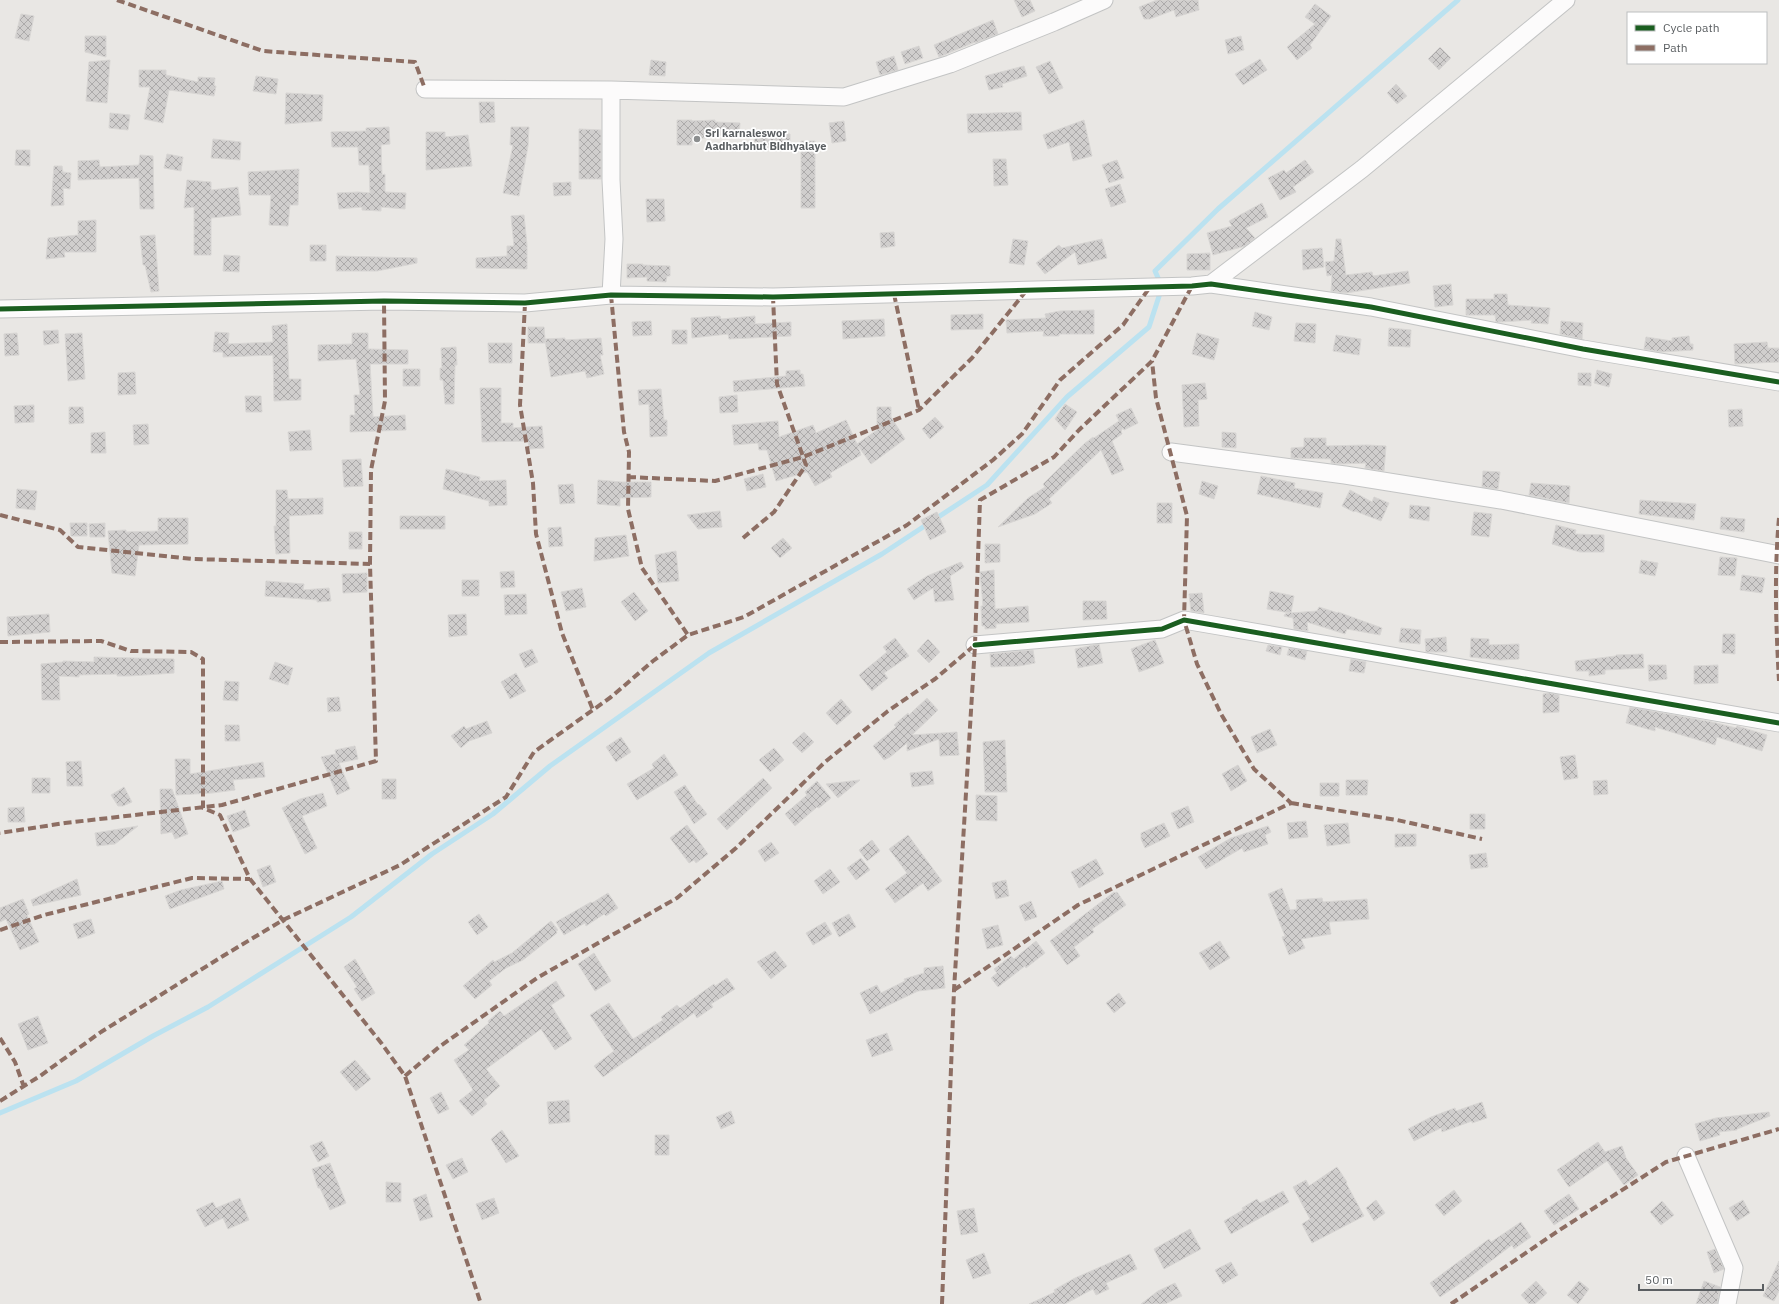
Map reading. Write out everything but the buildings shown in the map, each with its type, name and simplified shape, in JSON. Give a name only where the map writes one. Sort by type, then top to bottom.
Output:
[{"type":"street","points":[[425,89],[611,90],[844,97],[950,64],[1104,0]]},
{"type":"street","points":[[1211,284],[1362,169],[1566,0]]},
{"type":"street","points":[[611,90],[611,180],[614,239],[611,295]]},
{"type":"street","points":[[0,309],[384,301],[525,303],[611,295],[781,296],[1192,286],[1211,284],[1371,307],[1583,349],[1779,382]]},
{"type":"street","points":[[1171,452],[1345,475],[1501,500],[1779,556]]},
{"type":"street","points":[[976,645],[1162,629],[1184,620],[1779,723]]},
{"type":"street","points":[[1686,1156],[1734,1268],[1727,1304]]},
{"type":"waterway","points":[[0,1113],[76,1081],[153,1036],[208,1007],[351,917],[432,854],[493,814],[550,766],[709,653],[882,554],[987,485],[1067,397],[1149,327],[1162,287],[1155,271],[1218,209],[1458,0]]},
{"type":"marked path","points":[[117,0],[263,51],[415,62],[425,89]]},
{"type":"marked path","points":[[942,1304],[954,990],[975,645],[980,500],[1054,457],[1079,430],[1152,361],[1192,286]]},
{"type":"marked path","points":[[0,1101],[40,1076],[101,1032],[223,956],[283,920],[400,865],[506,797],[534,752],[611,697],[653,661],[688,635],[744,617],[907,525],[993,460],[1022,434],[1060,380],[1123,325],[1150,287]]},
{"type":"marked path","points":[[628,477],[715,481],[803,457],[919,410],[972,358],[1026,291]]},
{"type":"marked path","points":[[894,294],[919,410]]},
{"type":"marked path","points":[[611,295],[624,432],[629,452],[628,509],[642,568],[688,635]]},
{"type":"marked path","points":[[743,538],[774,512],[806,465],[777,384],[773,297]]},
{"type":"marked path","points":[[370,564],[371,470],[385,401],[384,301]]},
{"type":"marked path","points":[[525,303],[520,405],[533,483],[536,534],[562,633],[593,710]]},
{"type":"marked path","points":[[954,990],[1078,905],[1291,803],[1254,769],[1221,714],[1197,664],[1184,620],[1187,516],[1156,398],[1152,361]]},
{"type":"marked path","points":[[0,515],[60,530],[78,547],[193,559],[370,564],[376,761],[222,805],[65,823],[0,833]]},
{"type":"marked path","points":[[1779,518],[1776,559],[1779,681]]},
{"type":"marked path","points":[[0,642],[101,641],[131,651],[191,652],[203,659],[203,808],[220,815],[250,879],[382,1044],[405,1076],[481,1304]]},
{"type":"marked path","points":[[405,1076],[439,1047],[537,978],[677,898],[736,848],[825,762],[888,711],[935,679],[975,645]]},
{"type":"marked path","points":[[1291,803],[1397,820],[1482,839]]},
{"type":"marked path","points":[[0,930],[44,915],[192,878],[250,879]]},
{"type":"marked path","points":[[0,1038],[15,1062],[24,1087]]},
{"type":"marked path","points":[[1451,1304],[1558,1231],[1666,1162],[1779,1129]]},
{"type":"cycle path","points":[[0,309],[384,301],[525,303],[611,295],[773,297],[1192,286],[1211,284],[1371,307],[1583,349],[1779,382]]},
{"type":"cycle path","points":[[975,645],[1162,629],[1184,620],[1779,723]]},
{"type":"place","name":"Sri karnaleswor Aadharbhut Bidhyalaye","points":[[697,139]]}]
